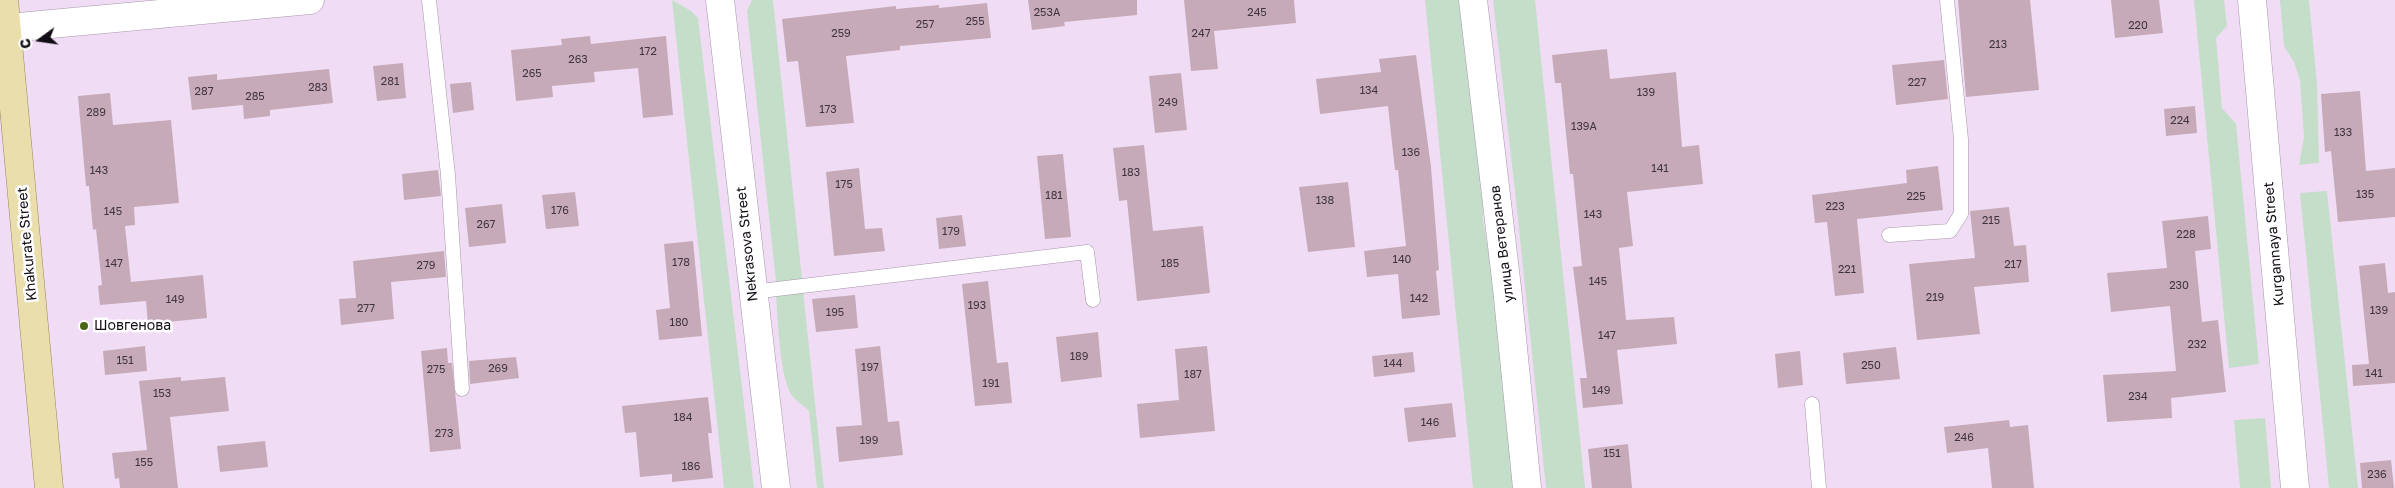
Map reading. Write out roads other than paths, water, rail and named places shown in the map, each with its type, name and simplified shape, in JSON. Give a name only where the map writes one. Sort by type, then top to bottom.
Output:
[{"type":"main road","name":"Khakurate Street","points":[[4,0],[4,28],[49,488]]},
{"type":"street","points":[[4,28],[310,0]]},
{"type":"street","name":"Nekrasova Street","points":[[720,0],[776,488]]},
{"type":"street","name":"улица Ветеранов","points":[[1473,0],[1508,288],[1527,488]]},
{"type":"street","name":"Kurgannaya Street","points":[[2252,0],[2295,488]]},
{"type":"lane","points":[[429,0],[448,175],[462,389]]},
{"type":"lane","points":[[1889,235],[1950,231],[1961,214],[1961,140],[1947,0]]},
{"type":"lane","points":[[752,292],[1087,252],[1093,300]]},
{"type":"lane","points":[[1812,404],[1819,488]]},
{"type":"place","name":"Шовгенова","points":[[84,326]]}]
